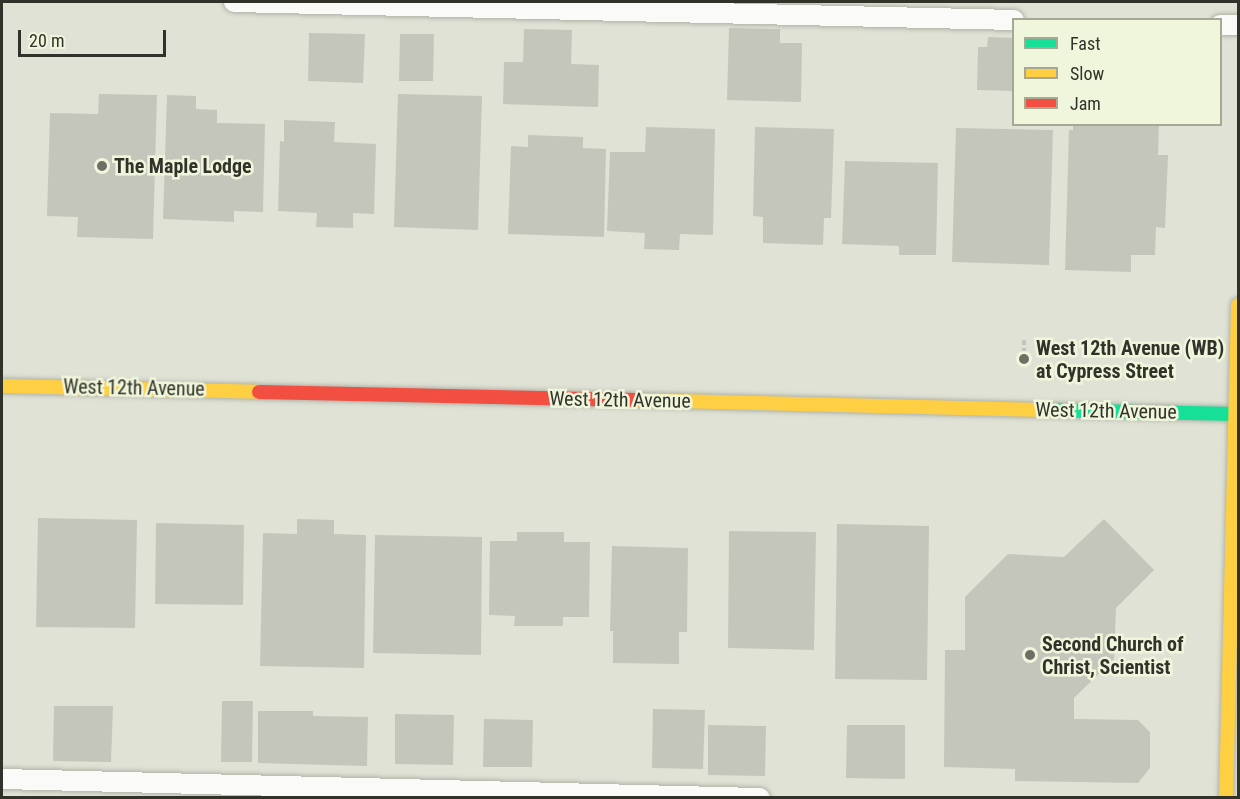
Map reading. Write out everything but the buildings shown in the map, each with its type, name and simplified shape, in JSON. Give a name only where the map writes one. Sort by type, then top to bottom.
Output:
[{"type":"street","points":[[1226,798],[1239,305]]},
{"type":"street","name":"West 12th Avenue","points":[[2,386],[1237,414]]},
{"type":"lane","points":[[234,2],[1012,20]]},
{"type":"lane","points":[[1222,25],[1239,25]]},
{"type":"lane","points":[[2,779],[760,798]]},
{"type":"path","points":[[1024,340],[1024,359]]},
{"type":"traffic: fast","points":[[1043,410],[1238,414]]},
{"type":"traffic: slow","points":[[1226,798],[1238,305]]},
{"type":"traffic: slow","points":[[2,386],[259,392]]},
{"type":"traffic: slow","points":[[636,400],[1043,410]]},
{"type":"traffic: jam","points":[[259,392],[636,400]]},
{"type":"place","name":"The Maple Lodge","points":[[102,166]]},
{"type":"place","name":"West 12th Avenue (WB) at Cypress Street","points":[[1024,359]]},
{"type":"place","name":"Second Church of Christ, Scientist","points":[[1030,655]]}]
